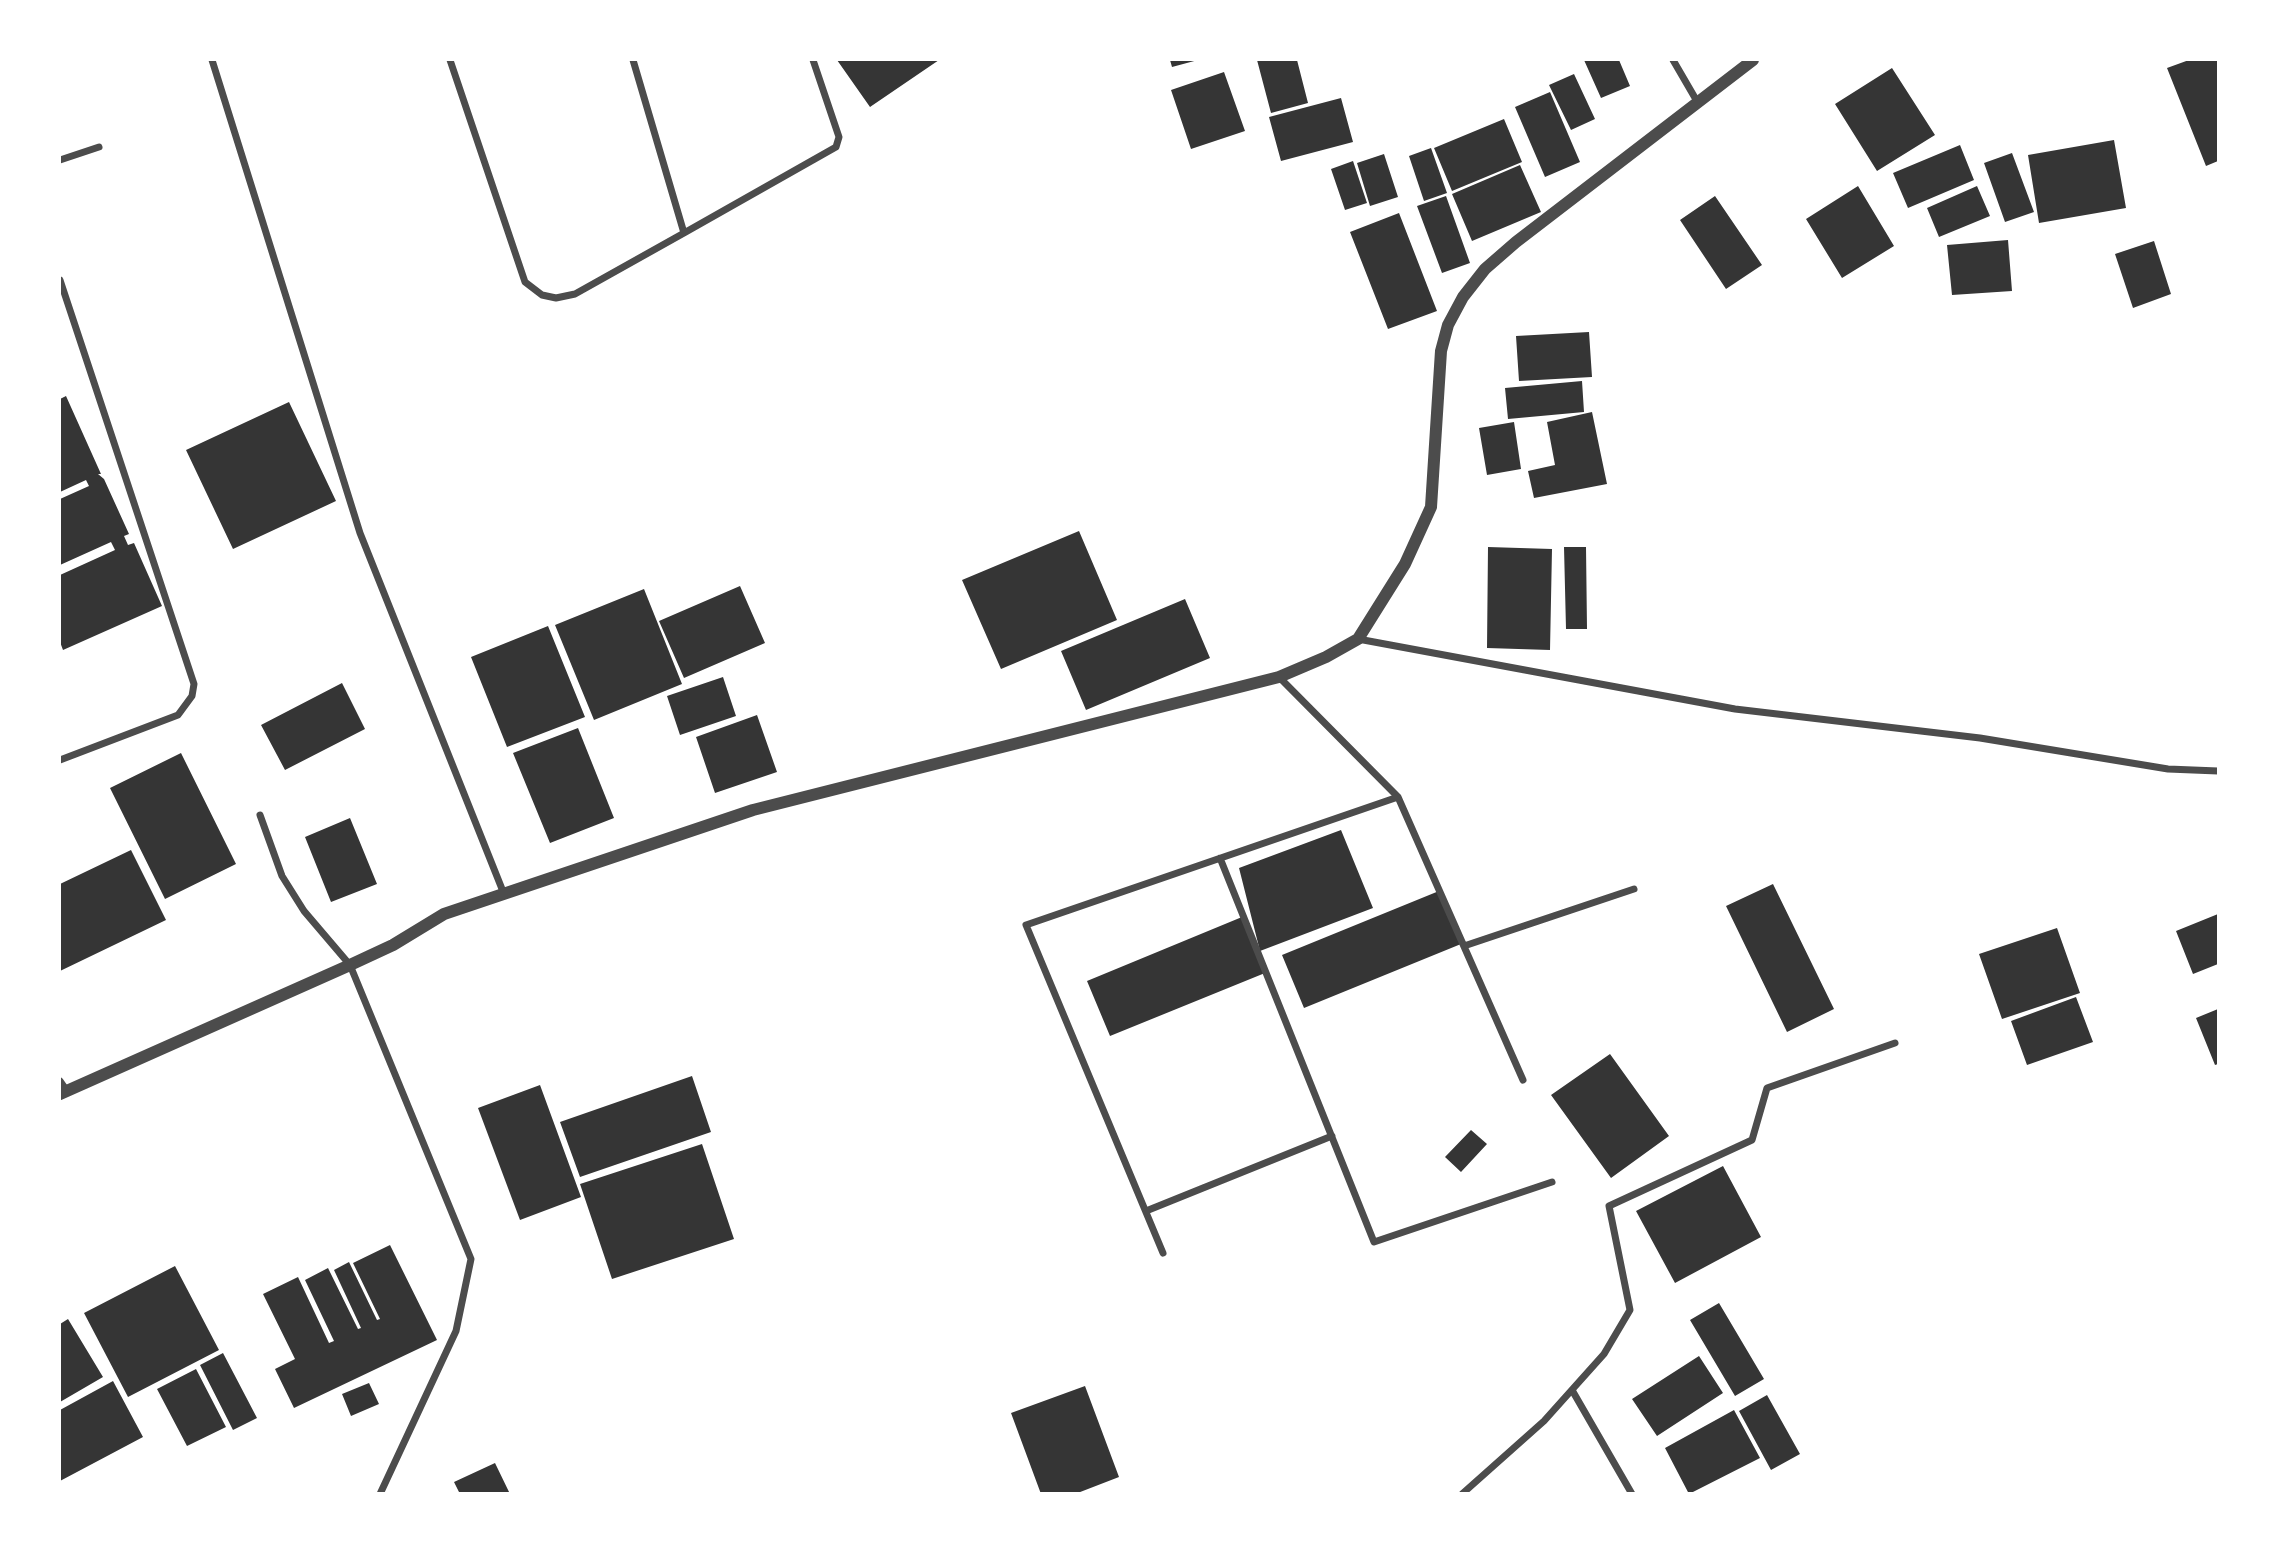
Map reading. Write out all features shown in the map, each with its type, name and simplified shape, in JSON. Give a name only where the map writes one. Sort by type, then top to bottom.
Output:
[{"type":"street","points":[[212,60],[360,533],[504,894]]},
{"type":"street","points":[[450,60],[525,282],[542,295],[556,298],[575,294],[836,147],[839,137],[813,60]]},
{"type":"street","points":[[633,60],[684,233]]},
{"type":"street","points":[[1673,60],[1699,104]]},
{"type":"street","points":[[62,1088],[350,965],[393,945],[444,914],[753,810],[1279,677],[1326,657],[1358,639],[1405,564],[1431,507],[1441,351],[1448,325],[1463,297],[1485,269],[1516,242],[1754,60]]},
{"type":"street","points":[[60,160],[99,147]]},
{"type":"street","points":[[60,280],[194,684],[192,696],[178,715],[60,760]]},
{"type":"street","points":[[1358,639],[1735,709],[1980,738],[2168,769],[2218,771]]},
{"type":"street","points":[[1279,677],[1398,797],[1523,1080]]},
{"type":"street","points":[[1163,1253],[1026,925],[1398,797]]},
{"type":"street","points":[[260,815],[282,876],[304,911],[350,965],[471,1259],[456,1331],[380,1493]]},
{"type":"street","points":[[1220,858],[1374,1242],[1552,1182]]},
{"type":"street","points":[[1464,946],[1634,889]]},
{"type":"street","points":[[1462,1493],[1544,1421],[1604,1354],[1630,1310],[1608,1206],[1752,1140],[1767,1088],[1895,1043]]},
{"type":"street","points":[[1146,1211],[1332,1136]]},
{"type":"street","points":[[1572,1390],[1632,1493]]},
{"type":"building","points":[[837,60],[939,60],[870,107]]},
{"type":"building","points":[[1170,60],[1198,60],[1172,67]]},
{"type":"building","points":[[1257,60],[1297,60],[1308,103],[1271,113]]},
{"type":"building","points":[[1584,60],[1619,60],[1630,86],[1601,98]]},
{"type":"building","points":[[2189,60],[2218,60],[2218,161],[2206,166],[2167,68]]},
{"type":"building","points":[[1892,68],[1935,135],[1877,171],[1835,104]]},
{"type":"building","points":[[1224,72],[1245,131],[1191,149],[1171,90]]},
{"type":"building","points":[[1574,74],[1595,119],[1571,130],[1549,85]]},
{"type":"building","points":[[1550,92],[1580,162],[1545,177],[1515,107]]},
{"type":"building","points":[[1341,98],[1353,142],[1281,161],[1269,117]]},
{"type":"building","points":[[1504,119],[1522,162],[1452,191],[1434,148]]},
{"type":"building","points":[[2114,140],[2126,208],[2039,223],[2028,155]]},
{"type":"building","points":[[1960,145],[1974,180],[1908,208],[1893,173]]},
{"type":"building","points":[[1431,148],[1447,193],[1424,201],[1409,156]]},
{"type":"building","points":[[2012,153],[2034,212],[2005,222],[1984,163]]},
{"type":"building","points":[[1384,154],[1398,197],[1370,206],[1357,163]]},
{"type":"building","points":[[1353,161],[1367,203],[1345,210],[1331,169]]},
{"type":"building","points":[[1520,165],[1541,212],[1472,241],[1452,194]]},
{"type":"building","points":[[1858,186],[1894,246],[1842,278],[1806,219]]},
{"type":"building","points":[[1977,186],[1990,216],[1939,237],[1927,208]]},
{"type":"building","points":[[1446,196],[1470,263],[1442,273],[1417,206]]},
{"type":"building","points":[[1715,196],[1762,265],[1726,289],[1680,220]]},
{"type":"building","points":[[1399,213],[1437,311],[1388,329],[1350,232]]},
{"type":"building","points":[[2008,240],[2012,291],[1952,295],[1947,245]]},
{"type":"building","points":[[2154,241],[2171,294],[2133,308],[2115,254]]},
{"type":"building","points":[[1589,332],[1592,377],[1519,381],[1516,336]]},
{"type":"building","points":[[1582,381],[1584,412],[1508,419],[1505,388]]},
{"type":"building","points":[[66,396],[101,474],[98,474],[104,479],[129,534],[124,536],[128,545],[134,543],[162,606],[63,650],[60,642],[60,575],[115,550],[111,542],[60,565],[60,499],[89,486],[86,480],[60,492],[60,399]]},
{"type":"building","points":[[289,402],[336,501],[233,549],[186,450]]},
{"type":"building","points":[[1592,412],[1607,484],[1534,498],[1528,471],[1555,465],[1547,422]]},
{"type":"building","points":[[1514,422],[1521,469],[1487,475],[1479,428]]},
{"type":"building","points":[[1079,531],[1117,620],[1001,669],[962,580]]},
{"type":"building","points":[[1488,547],[1552,549],[1550,650],[1487,648]]},
{"type":"building","points":[[1564,547],[1586,547],[1587,629],[1566,629]]},
{"type":"building","points":[[740,586],[765,643],[684,678],[659,621]]},
{"type":"building","points":[[644,589],[682,684],[594,720],[555,625]]},
{"type":"building","points":[[1185,599],[1210,658],[1086,710],[1061,651]]},
{"type":"building","points":[[548,626],[585,717],[507,747],[471,657]]},
{"type":"building","points":[[723,677],[736,716],[680,735],[667,696]]},
{"type":"building","points":[[342,683],[365,729],[285,770],[261,725]]},
{"type":"building","points":[[757,715],[777,772],[715,793],[696,737]]},
{"type":"building","points":[[578,728],[614,818],[550,843],[513,753]]},
{"type":"building","points":[[181,753],[236,864],[165,899],[110,788]]},
{"type":"building","points":[[350,818],[377,884],[331,902],[305,837]]},
{"type":"building","points":[[1341,830],[1373,908],[1260,951],[1239,868]]},
{"type":"building","points":[[131,850],[166,920],[60,971],[60,884]]},
{"type":"building","points":[[1773,884],[1834,1009],[1787,1032],[1726,906]]},
{"type":"building","points":[[1439,891],[1461,944],[1304,1008],[1282,955]]},
{"type":"building","points":[[2218,914],[2218,964],[2193,974],[2176,931]]},
{"type":"building","points":[[1242,917],[1265,973],[1110,1036],[1087,981]]},
{"type":"building","points":[[2057,928],[2080,993],[2002,1019],[1979,954]]},
{"type":"building","points":[[2076,997],[2093,1042],[2027,1065],[2011,1021]]},
{"type":"building","points":[[2218,1009],[2218,1064],[2215,1065],[2196,1018]]},
{"type":"building","points":[[1610,1054],[1669,1136],[1611,1178],[1551,1095]]},
{"type":"building","points":[[692,1076],[711,1132],[580,1177],[560,1122]]},
{"type":"building","points":[[540,1085],[581,1197],[520,1220],[478,1108]]},
{"type":"building","points":[[1471,1130],[1487,1144],[1461,1172],[1445,1157]]},
{"type":"building","points":[[702,1144],[734,1239],[612,1279],[580,1184]]},
{"type":"building","points":[[1723,1166],[1761,1237],[1675,1283],[1636,1211]]},
{"type":"building","points":[[390,1245],[437,1340],[294,1408],[275,1369],[295,1359],[263,1294],[298,1277],[329,1343],[334,1341],[305,1280],[328,1268],[358,1329],[361,1328],[334,1270],[349,1262],[377,1320],[380,1319],[353,1263]]},
{"type":"building","points":[[175,1266],[219,1350],[128,1397],[84,1313]]},
{"type":"building","points":[[1719,1303],[1764,1379],[1735,1396],[1690,1320]]},
{"type":"building","points":[[68,1319],[103,1377],[60,1402],[60,1324]]},
{"type":"building","points":[[223,1353],[257,1418],[233,1430],[200,1365]]},
{"type":"building","points":[[1699,1356],[1723,1393],[1657,1436],[1632,1399]]},
{"type":"building","points":[[196,1369],[226,1427],[187,1446],[157,1389]]},
{"type":"building","points":[[113,1381],[143,1437],[60,1481],[60,1410]]},
{"type":"building","points":[[369,1383],[379,1404],[351,1416],[342,1394]]},
{"type":"building","points":[[1085,1386],[1119,1477],[1075,1494],[1041,1494],[1011,1413]]},
{"type":"building","points":[[1767,1395],[1800,1454],[1771,1470],[1739,1411]]},
{"type":"building","points":[[1734,1410],[1760,1458],[1689,1494],[1665,1448]]},
{"type":"building","points":[[495,1463],[510,1494],[460,1494],[454,1482]]}]
